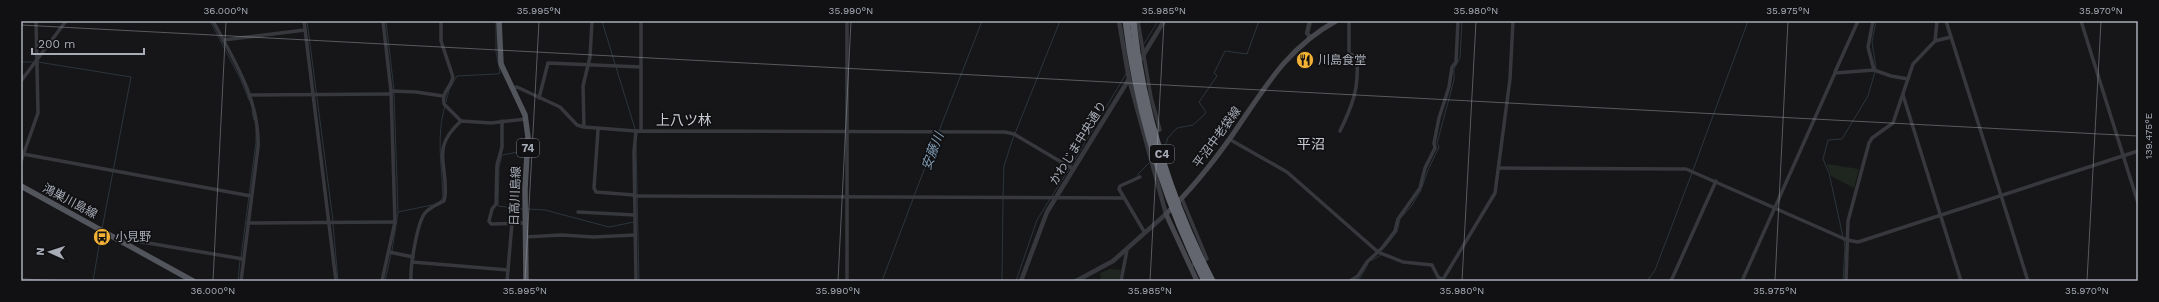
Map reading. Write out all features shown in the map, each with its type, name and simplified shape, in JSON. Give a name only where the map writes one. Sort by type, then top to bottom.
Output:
[{"type":"highway","name":"C4","points":[[1126,21],[1138,86],[1156,158],[1181,229],[1205,281]]},
{"type":"highway","name":"C4","points":[[1133,21],[1142,77],[1162,156],[1187,227],[1212,281]]},
{"type":"main road","name":"日高川島線","points":[[499,21],[501,64],[526,119],[528,142],[525,183],[526,281]]},
{"type":"main road","name":"平沼中老袋線","points":[[1166,214],[1182,199],[1202,176],[1274,74],[1290,55],[1310,36],[1336,21]]},
{"type":"main road","name":"鴻巣川島線","points":[[21,186],[193,281]]},
{"type":"main road","points":[[1166,214],[1197,281]]},
{"type":"street","points":[[21,161],[38,113],[36,21]]},
{"type":"street","points":[[21,81],[66,21]]},
{"type":"street","points":[[213,21],[250,95],[258,128],[240,281]]},
{"type":"street","points":[[304,21],[330,222],[336,281]]},
{"type":"street","points":[[382,281],[395,222],[391,93],[383,21]]},
{"type":"street","points":[[441,21],[441,40],[453,77],[443,96],[444,104],[461,121],[502,122],[526,119]]},
{"type":"street","points":[[584,127],[583,86],[588,66],[592,21]]},
{"type":"street","points":[[640,130],[641,21]]},
{"type":"street","points":[[847,281],[848,21]]},
{"type":"street","points":[[1076,281],[1113,261],[1166,214],[1142,134],[1129,79],[1119,21]]},
{"type":"street","points":[[1138,21],[1151,97],[1160,130],[1142,134]]},
{"type":"street","name":"かわじま中央通り","points":[[1021,281],[1043,219],[1164,21]]},
{"type":"street","points":[[1310,21],[1308,33],[1310,36]]},
{"type":"street","points":[[1340,131],[1354,102],[1358,71],[1357,58],[1349,53],[1349,21]]},
{"type":"street","points":[[1350,281],[1358,276],[1367,262],[1378,252],[1395,231],[1398,219],[1420,188],[1425,168],[1433,153],[1439,118],[1449,87],[1452,67],[1457,58],[1458,21]]},
{"type":"street","points":[[1229,139],[1287,172],[1378,252],[1403,262],[1432,265],[1438,277],[1442,280],[1493,196],[1499,168],[1510,79],[1513,21]]},
{"type":"street","points":[[1742,281],[1858,21]]},
{"type":"street","points":[[1873,21],[1868,46],[1874,70]]},
{"type":"street","points":[[1935,41],[1937,21]]},
{"type":"street","points":[[1946,21],[2028,281]]},
{"type":"street","points":[[2081,21],[2138,203]]},
{"type":"street","points":[[223,40],[305,30]]},
{"type":"street","points":[[1846,281],[1847,229],[1869,143],[1872,138],[1893,123],[1913,64],[1935,41],[1951,37]]},
{"type":"street","points":[[539,98],[548,64],[641,67]]},
{"type":"street","points":[[1835,72],[1874,70],[1891,76],[1908,79]]},
{"type":"street","points":[[511,88],[517,88],[560,108],[577,125],[598,130],[1005,132],[1014,134],[1073,169]]},
{"type":"street","points":[[250,95],[415,92],[443,96]]},
{"type":"street","points":[[1903,94],[1961,281]]},
{"type":"street","points":[[411,281],[412,262],[423,216],[430,208],[444,201],[445,192],[442,150],[450,134],[461,121]]},
{"type":"street","points":[[502,122],[502,147],[497,165],[496,204],[492,209],[489,221],[491,224],[525,223]]},
{"type":"street","points":[[598,130],[594,188],[596,192],[634,195],[1123,198]]},
{"type":"street","points":[[636,131],[634,195],[636,281]]},
{"type":"street","points":[[1499,168],[1682,169],[1716,181],[1847,240],[1858,242],[2000,194],[2138,151]]},
{"type":"street","points":[[23,154],[251,196]]},
{"type":"street","points":[[1140,176],[1119,188],[1123,198],[1145,233]]},
{"type":"street","points":[[1671,281],[1716,181]]},
{"type":"street","points":[[1182,199],[1207,258],[1190,266]]},
{"type":"street","points":[[578,212],[635,215]]},
{"type":"street","points":[[248,223],[395,222]]},
{"type":"street","points":[[507,281],[512,223]]},
{"type":"street","points":[[525,237],[561,235],[594,237],[635,234]]},
{"type":"street","points":[[126,244],[130,240],[243,260]]},
{"type":"street","points":[[1121,281],[1127,250]]},
{"type":"street","points":[[389,252],[413,257]]},
{"type":"street","points":[[412,262],[508,270]]},
{"type":"shaded area","points":[[1827,164],[1859,169],[1854,188],[1831,176]]},
{"type":"shaded area","points":[[1110,269],[1121,270],[1119,281],[1101,281],[1100,273]]},
{"type":"waterway","points":[[210,21],[241,80],[249,100]]},
{"type":"waterway","points":[[307,21],[333,221]]},
{"type":"waterway","points":[[386,21],[394,90]]},
{"type":"waterway","points":[[496,21],[496,52],[498,63]]},
{"type":"waterway","points":[[602,21],[615,64]]},
{"type":"waterway","name":"安藤川","points":[[939,131],[982,21]]},
{"type":"waterway","points":[[1003,196],[1004,166],[1012,141],[1060,21]]},
{"type":"waterway","points":[[1144,44],[1158,21]]},
{"type":"waterway","points":[[1162,148],[1167,142],[1167,139],[1177,128],[1193,125],[1205,114],[1206,112],[1199,102],[1217,76],[1214,73],[1225,51],[1247,54],[1259,21]]},
{"type":"waterway","points":[[1422,187],[1439,147],[1437,143],[1454,80],[1454,69],[1460,58],[1462,21]]},
{"type":"waterway","points":[[1693,170],[1748,21]]},
{"type":"waterway","points":[[1843,237],[1829,173],[1823,159],[1828,140],[1842,139],[1868,96],[1876,68],[1872,42],[1876,21]]},
{"type":"waterway","points":[[21,62],[34,62]]},
{"type":"waterway","points":[[38,62],[131,77],[102,229]]},
{"type":"waterway","points":[[446,102],[449,90],[457,76],[496,74],[500,73],[499,66]]},
{"type":"waterway","points":[[616,67],[635,129]]},
{"type":"waterway","points":[[1071,166],[1126,74]]},
{"type":"waterway","points":[[392,251],[398,212],[394,93]]},
{"type":"waterway","points":[[439,202],[443,198],[440,140],[442,117],[445,106]]},
{"type":"waterway","points":[[252,111],[254,120]]},
{"type":"waterway","points":[[241,257],[256,142],[256,129]]},
{"type":"waterway","name":"安藤川","points":[[914,196],[938,134]]},
{"type":"waterway","points":[[636,145],[639,281]]},
{"type":"waterway","points":[[529,150],[538,148]]},
{"type":"waterway","points":[[523,209],[498,206],[499,167],[502,155],[524,151]]},
{"type":"waterway","points":[[1138,177],[1138,174],[1149,163]]},
{"type":"waterway","points":[[1052,196],[1069,169]]},
{"type":"waterway","points":[[1647,281],[1655,270],[1692,173]]},
{"type":"waterway","points":[[1385,247],[1397,232],[1400,219],[1412,205],[1421,190]]},
{"type":"waterway","name":"安藤川","points":[[882,281],[913,199]]},
{"type":"waterway","points":[[1002,281],[1003,199]]},
{"type":"waterway","points":[[1016,281],[1037,220],[1050,199]]},
{"type":"waterway","points":[[398,212],[432,205]]},
{"type":"waterway","points":[[528,209],[545,210],[609,227],[634,222]]},
{"type":"waterway","points":[[333,224],[338,281]]},
{"type":"waterway","points":[[93,281],[101,234]]},
{"type":"waterway","points":[[1843,281],[1844,240]]},
{"type":"waterway","points":[[385,281],[391,254]]},
{"type":"waterway","points":[[1372,260],[1381,255]]},
{"type":"waterway","points":[[238,281],[240,260]]},
{"type":"waterway","points":[[1354,281],[1360,278],[1368,264]]},
{"type":"place","name":"川島食堂","points":[[1305,60]]},
{"type":"place","name":"小見野","points":[[102,237]]},
{"type":"district","name":"上八ツ林","points":[[684,120]]},
{"type":"district","name":"平沼","points":[[1311,144]]}]
